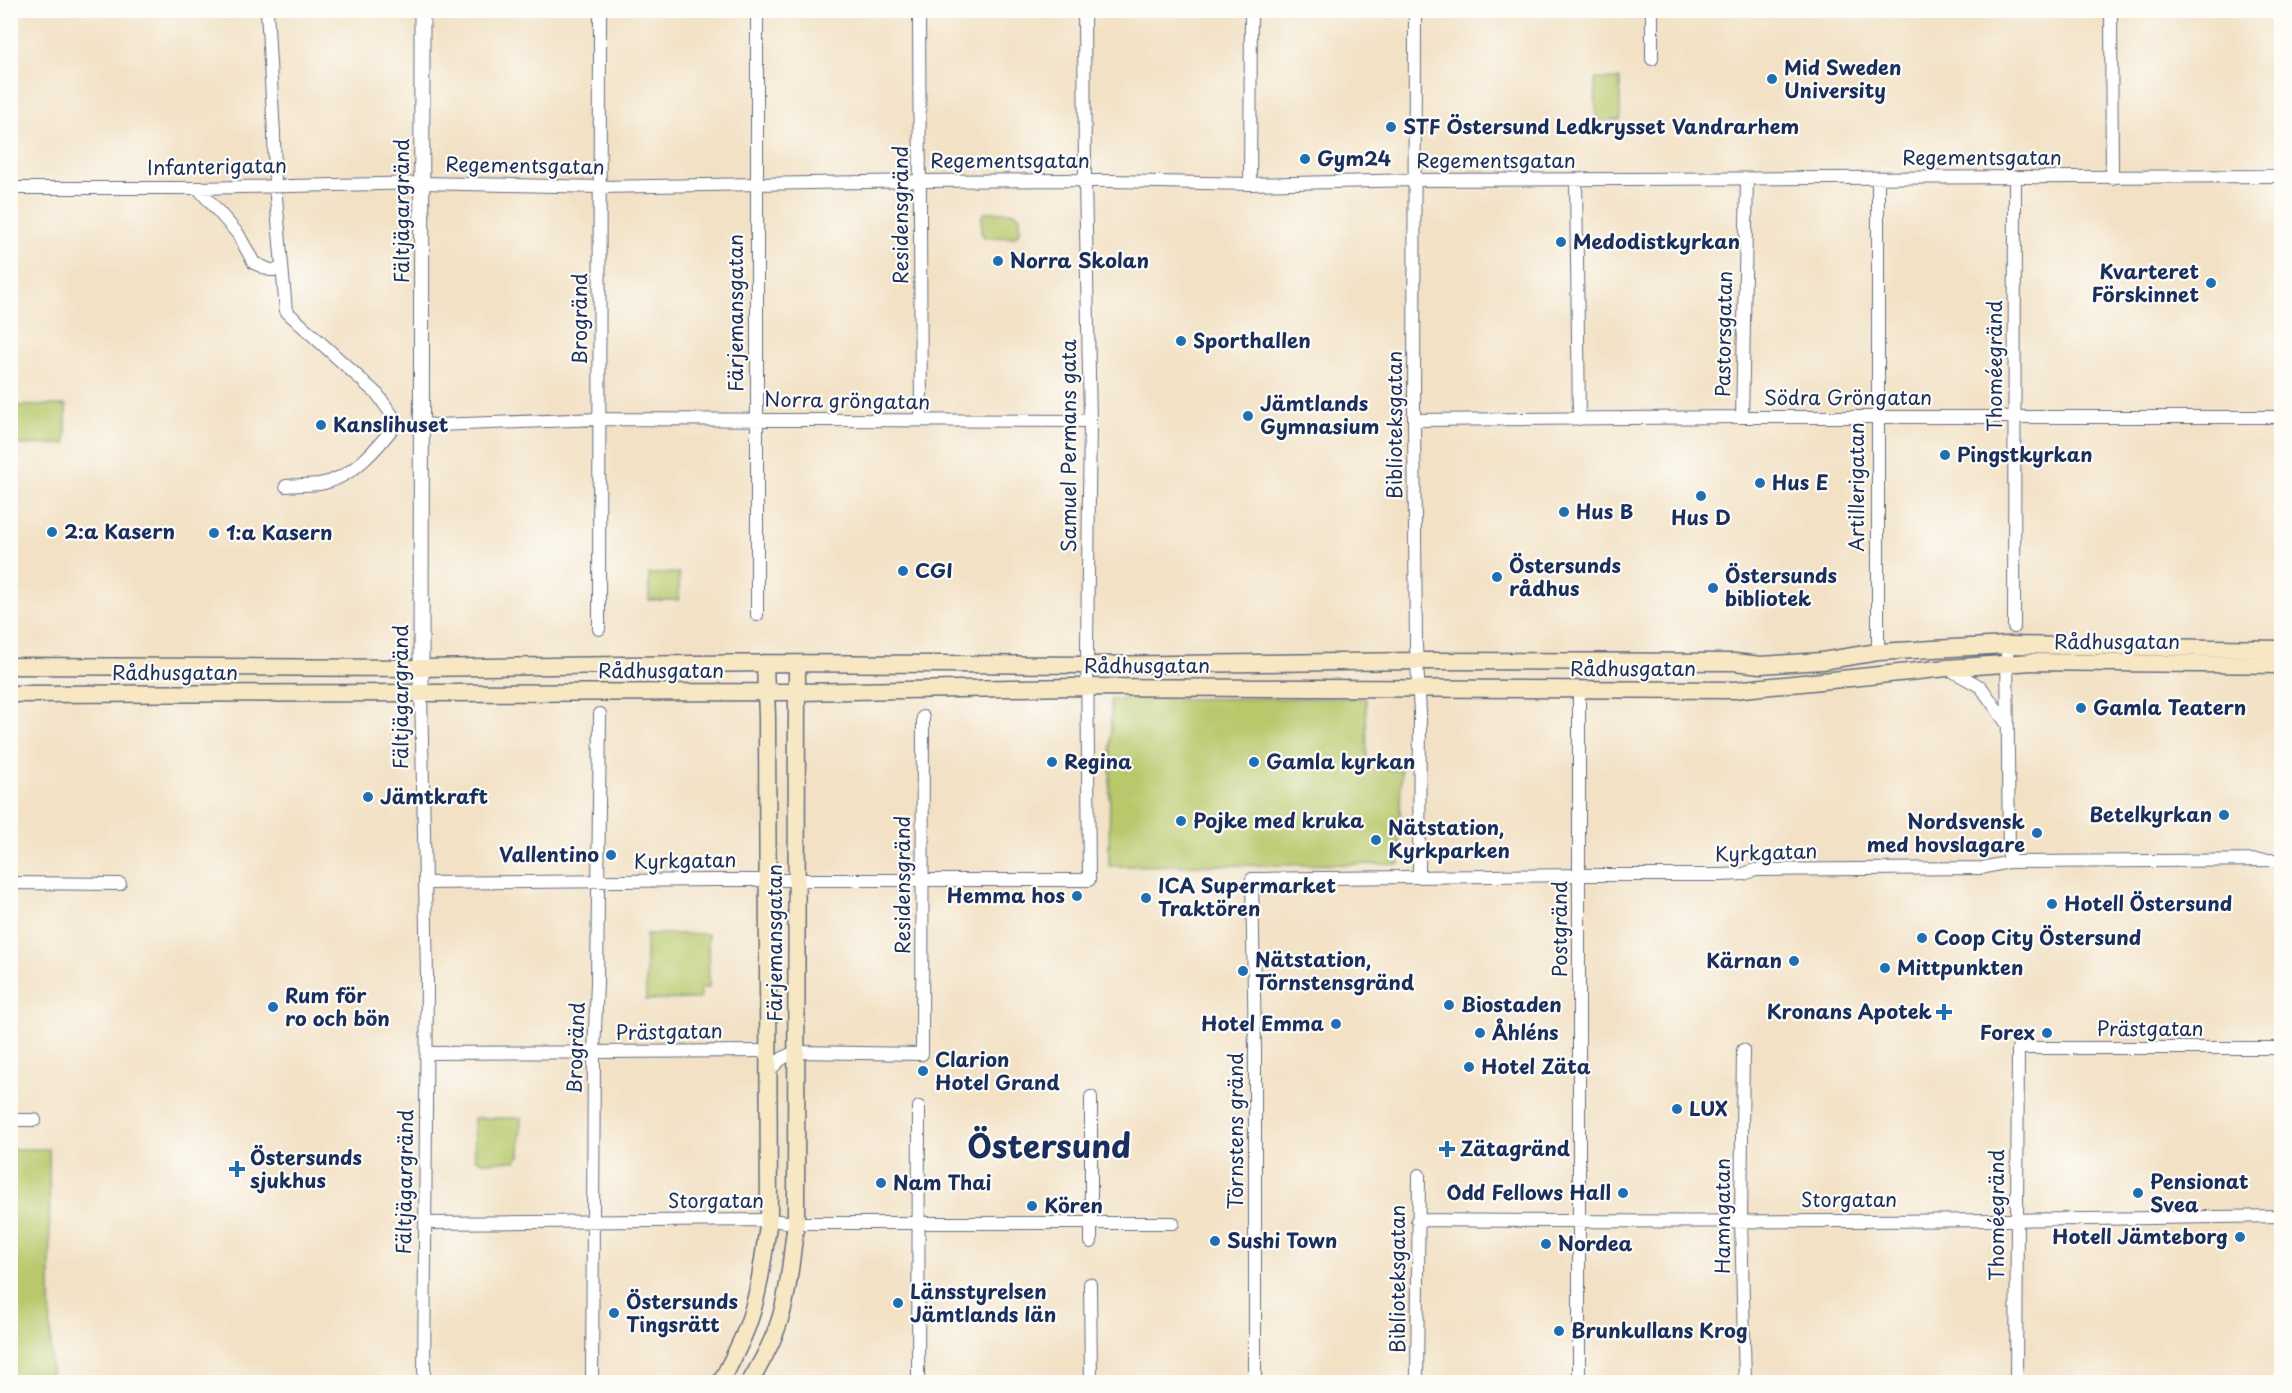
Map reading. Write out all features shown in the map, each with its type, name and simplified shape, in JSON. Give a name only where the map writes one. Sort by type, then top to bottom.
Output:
[{"type":"main road","name":"Rådhusgatan","points":[[10,666],[421,668],[765,663],[1088,664],[1418,661],[1722,662],[1761,665],[1822,661],[1878,652],[2007,645],[2282,649]]},
{"type":"main road","name":"Rådhusgatan","points":[[10,694],[798,692],[1088,687],[1373,689],[1419,687],[1579,691],[1761,688],[1947,668],[2032,662],[2282,665]]},
{"type":"main road","name":"Färjemansgatan","points":[[720,1383],[738,1350],[748,1325],[758,1288],[769,1220],[765,663]]},
{"type":"main road","name":"Färjemansgatan","points":[[750,1383],[778,1327],[787,1286],[796,1222],[797,664]]},
{"type":"street","points":[[267,10],[275,186],[286,311],[378,395],[397,422],[384,441],[349,473],[321,484],[286,486]]},
{"type":"street","name":"Fältjägargränd","points":[[422,10],[421,692],[427,1053],[424,1383]]},
{"type":"street","name":"Brogränd","points":[[599,628],[600,10]]},
{"type":"street","name":"Färjemansgatan","points":[[757,10],[757,615]]},
{"type":"street","name":"Residensgränd","points":[[919,10],[921,420]]},
{"type":"street","name":"Samuel Permans gata","points":[[1084,10],[1090,421],[1089,880]]},
{"type":"street","points":[[1250,184],[1251,10]]},
{"type":"street","name":"Biblioteksgatan","points":[[1415,10],[1414,420],[1416,646],[1419,687],[1419,876]]},
{"type":"street","points":[[1652,10],[1652,58]]},
{"type":"street","points":[[2111,10],[2112,178]]},
{"type":"street","name":"Regementsgatan","points":[[423,183],[600,187],[920,181],[1250,184],[1415,180],[2282,176]]},
{"type":"street","name":"Artillerigatan","points":[[1878,178],[1878,652]]},
{"type":"street","name":"Thoméegränd","points":[[2014,627],[2015,179]]},
{"type":"street","points":[[1576,180],[1579,418]]},
{"type":"street","name":"Pastorsgatan","points":[[1742,417],[1747,180]]},
{"type":"street","name":"Infanterigatan","points":[[10,188],[198,188],[423,183]]},
{"type":"street","points":[[198,188],[238,234],[254,263],[270,270],[282,270]]},
{"type":"street","name":"Södra Gröngatan","points":[[1414,420],[1877,416],[2282,417]]},
{"type":"street","name":"Norra gröngatan","points":[[423,424],[599,419],[1090,421]]},
{"type":"street","points":[[2007,645],[2009,862]]},
{"type":"street","points":[[1947,668],[1981,687],[2007,724]]},
{"type":"street","name":"Postgränd","points":[[1579,691],[1579,1383]]},
{"type":"street","name":"Brogränd","points":[[592,1383],[594,1053],[600,714]]},
{"type":"street","name":"Residensgränd","points":[[796,1052],[922,1054],[922,717]]},
{"type":"street","name":"Kyrkgatan","points":[[1252,879],[1720,875],[1744,874],[1755,870],[1982,868],[2009,862],[2282,860]]},
{"type":"street","name":"Törnstens gränd","points":[[1252,879],[1256,1223],[1255,1383]]},
{"type":"street","name":"Kyrkgatan","points":[[425,883],[1089,880]]},
{"type":"street","points":[[10,883],[120,884]]},
{"type":"street","name":"Thoméegränd","points":[[2016,1383],[2018,1048]]},
{"type":"street","name":"Prästgatan","points":[[2018,1048],[2282,1048]]},
{"type":"street","name":"Hamngatan","points":[[1743,1050],[1741,1220],[1745,1383]]},
{"type":"street","name":"Prästgatan","points":[[427,1053],[768,1051]]},
{"type":"street","points":[[768,1074],[777,1061],[787,1054],[796,1052]]},
{"type":"street","points":[[1091,1097],[1091,1242]]},
{"type":"street","points":[[918,1383],[919,1107]]},
{"type":"street","points":[[10,1120],[35,1120]]},
{"type":"street","name":"Biblioteksgatan","points":[[1416,1383],[1419,1175]]},
{"type":"street","name":"Storgatan","points":[[1418,1220],[2282,1216]]},
{"type":"street","name":"Storgatan","points":[[425,1223],[769,1220],[918,1223],[1173,1223]]},
{"type":"street","points":[[1090,1284],[1091,1383]]},
{"type":"green space","points":[[1595,79],[1620,79],[1620,120],[1596,120]]},
{"type":"green space","points":[[986,212],[1015,212],[1020,217],[1020,232],[1014,237],[985,238],[981,232],[982,216]]},
{"type":"green space","points":[[66,405],[66,444],[11,445],[11,406]]},
{"type":"green space","points":[[679,573],[679,600],[649,600],[649,574]]},
{"type":"green space","points":[[1366,698],[1367,769],[1401,770],[1399,864],[1109,866],[1111,699]]},
{"type":"green space","points":[[646,934],[708,934],[709,988],[700,988],[700,999],[646,1000]]},
{"type":"green space","points":[[474,1118],[521,1118],[520,1155],[516,1161],[482,1162],[475,1158]]},
{"type":"green space","points":[[11,1149],[49,1149],[51,1377],[11,1377]]},
{"type":"place","name":"Mid Sweden University","points":[[1772,79]]},
{"type":"place","name":"STF Östersund Ledkrysset Vandrarhem","points":[[1391,127]]},
{"type":"place","name":"Gym24","points":[[1305,159]]},
{"type":"place","name":"Medodistkyrkan","points":[[1561,242]]},
{"type":"place","name":"Norra Skolan","points":[[998,261]]},
{"type":"place","name":"Kvarteret Förskinnet","points":[[2211,283]]},
{"type":"place","name":"Sporthallen","points":[[1181,341]]},
{"type":"place","name":"Jämtlands Gymnasium","points":[[1248,416]]},
{"type":"place","name":"Kanslihuset","points":[[321,425]]},
{"type":"place","name":"Pingstkyrkan","points":[[1945,455]]},
{"type":"place","name":"Hus E","points":[[1760,483]]},
{"type":"place","name":"Hus D","points":[[1701,496]]},
{"type":"place","name":"Hus B","points":[[1564,512]]},
{"type":"place","name":"2:a Kasern","points":[[52,532]]},
{"type":"place","name":"1:a Kasern","points":[[214,533]]},
{"type":"place","name":"CGI","points":[[903,571]]},
{"type":"place","name":"Östersunds rådhus","points":[[1497,577]]},
{"type":"place","name":"Östersunds bibliotek","points":[[1713,588]]},
{"type":"place","name":"Gamla Teatern","points":[[2081,708]]},
{"type":"place","name":"Regina","points":[[1052,762]]},
{"type":"place","name":"Gamla kyrkan","points":[[1254,762]]},
{"type":"place","name":"Jämtkraft","points":[[368,797]]},
{"type":"place","name":"Betelkyrkan","points":[[2224,815]]},
{"type":"place","name":"Pojke med kruka","points":[[1181,821]]},
{"type":"place","name":"Nordsvensk med hovslagare","points":[[2037,833]]},
{"type":"place","name":"Nätstation, Kyrkparken","points":[[1376,840]]},
{"type":"place","name":"Vallentino","points":[[611,855]]},
{"type":"place","name":"Hemma hos","points":[[1077,896]]},
{"type":"place","name":"ICA Supermarket Traktören","points":[[1146,898]]},
{"type":"place","name":"Hotell Östersund","points":[[2052,904]]},
{"type":"place","name":"Coop City Östersund","points":[[1922,938]]},
{"type":"place","name":"Kärnan","points":[[1794,961]]},
{"type":"place","name":"Mittpunkten","points":[[1885,968]]},
{"type":"place","name":"Nätstation, Törnstensgränd","points":[[1243,971]]},
{"type":"place","name":"Biostaden","points":[[1449,1005]]},
{"type":"place","name":"Rum för ro och bön","points":[[273,1007]]},
{"type":"place","name":"Kronans Apotek","points":[[1944,1012]]},
{"type":"place","name":"Hotel Emma","points":[[1336,1024]]},
{"type":"place","name":"Åhléns","points":[[1480,1033]]},
{"type":"place","name":"Forex","points":[[2047,1033]]},
{"type":"place","name":"Hotel Zäta","points":[[1469,1067]]},
{"type":"place","name":"Clarion Hotel Grand","points":[[923,1071]]},
{"type":"place","name":"LUX","points":[[1677,1109]]},
{"type":"place","name":"Zätagränd","points":[[1447,1149]]},
{"type":"place","name":"Östersunds sjukhus","points":[[237,1169]]},
{"type":"place","name":"Nam Thai","points":[[881,1183]]},
{"type":"place","name":"Odd Fellows Hall","points":[[1623,1193]]},
{"type":"place","name":"Pensionat Svea","points":[[2138,1193]]},
{"type":"place","name":"Kören","points":[[1032,1206]]},
{"type":"place","name":"Hotell Jämteborg","points":[[2240,1237]]},
{"type":"place","name":"Sushi Town","points":[[1215,1241]]},
{"type":"place","name":"Nordea","points":[[1546,1244]]},
{"type":"place","name":"Länsstyrelsen Jämtlands län","points":[[898,1303]]},
{"type":"place","name":"Östersunds Tingsrätt","points":[[614,1313]]},
{"type":"place","name":"Brunkullans Krog","points":[[1559,1331]]},
{"type":"district","name":"Östersund","points":[[1049,1147]]}]
